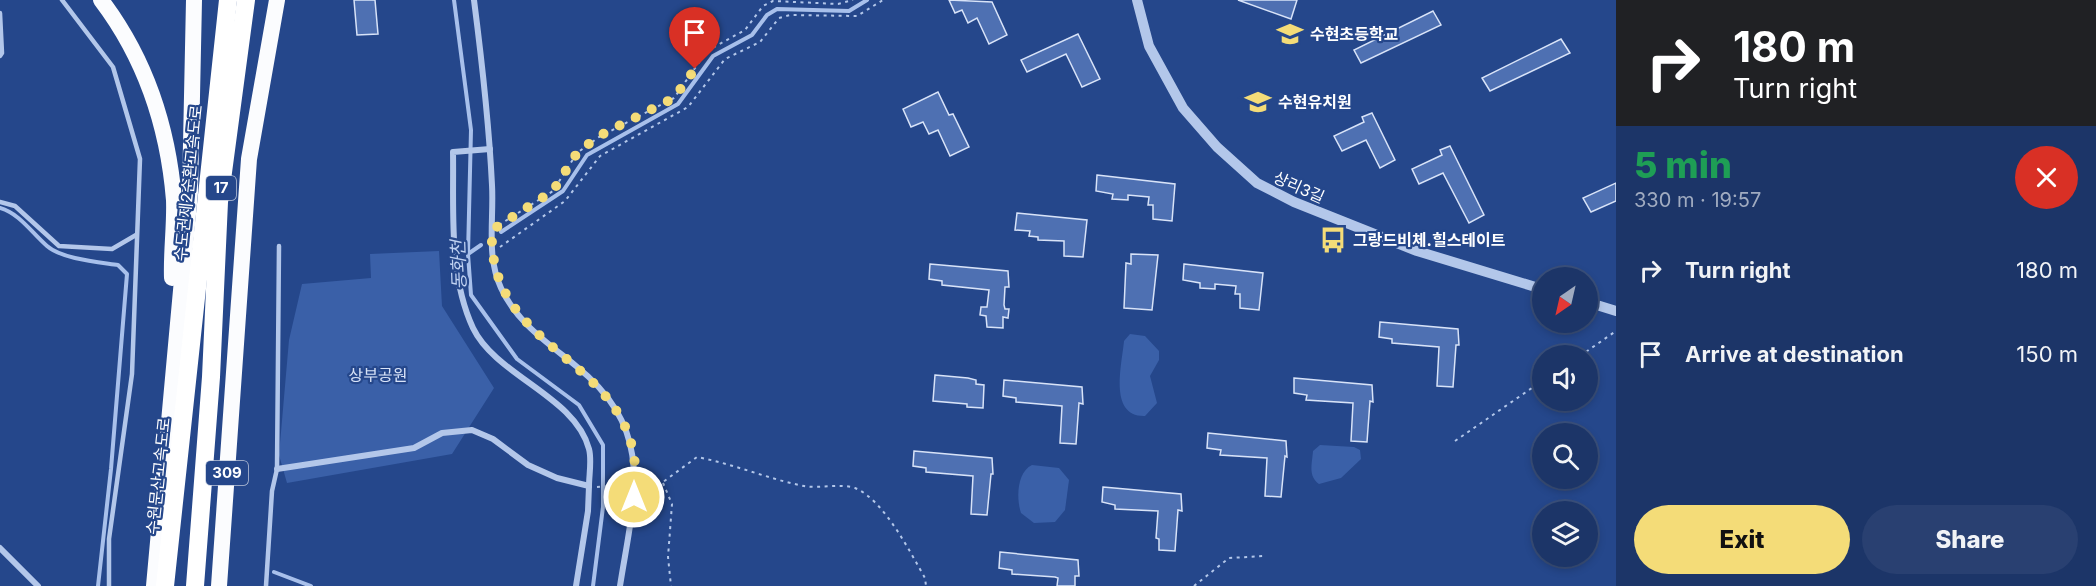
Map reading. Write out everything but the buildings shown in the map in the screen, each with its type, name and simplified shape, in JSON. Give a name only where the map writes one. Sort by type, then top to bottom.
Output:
[{"type":"highway","points":[[100,0],[127,39],[143,72],[161,121],[169,156],[174,202],[171,254],[182,374]]},
{"type":"highway","points":[[154,586],[182,374],[190,192],[194,0]]},
{"type":"highway","name":"수도권제2순환고속도로","points":[[182,374],[228,0]]},
{"type":"highway","name":"수도권제2순환고속도로","points":[[195,586],[211,377],[219,202],[246,0]]},
{"type":"highway","name":"309","points":[[219,586],[249,159],[277,0]]},
{"type":"highway","name":"수원문산고속도로","points":[[165,586],[182,374]]},
{"type":"street","points":[[474,0],[487,150],[491,246],[501,289],[518,315],[537,335],[597,385],[623,418],[632,447],[632,485],[620,586]]},
{"type":"street","name":"상리3길","points":[[1137,0],[1149,46],[1183,108],[1217,147],[1257,183],[1294,202],[1417,251],[1532,286]]},
{"type":"street","points":[[487,150],[453,152],[458,288],[474,330],[489,350],[577,425],[590,450],[593,487],[576,586]]},
{"type":"street","points":[[1598,305],[1616,311]]},
{"type":"street","points":[[277,469],[414,448],[442,433],[472,430],[493,439],[528,465],[556,478],[593,487]]},
{"type":"street","points":[[0,548],[38,586]]},
{"type":"lane","points":[[62,0],[113,67],[140,159],[132,374],[109,539],[109,586]]},
{"type":"lane","points":[[0,12],[0,56]]},
{"type":"lane","points":[[0,202],[15,206],[59,246],[112,249],[136,235]]},
{"type":"lane","points":[[266,586],[272,491],[277,469],[279,246]]},
{"type":"path","points":[[492,230],[553,191],[577,153],[599,136],[674,98],[707,51],[745,30],[764,6],[773,1],[838,4],[853,0]]},
{"type":"path","points":[[494,253],[505,242],[565,201],[600,156],[688,107],[699,97],[725,59],[760,42],[779,18],[790,15],[857,16],[883,0]]},
{"type":"path","points":[[1596,345],[1616,331]]},
{"type":"path","points":[[1455,441],[1532,388]]},
{"type":"path","points":[[593,487],[663,482],[697,457],[731,464],[806,487],[855,488],[875,503],[900,534],[925,578],[926,586]]},
{"type":"path","points":[[663,482],[672,504],[668,556],[671,586]]},
{"type":"path","points":[[1194,586],[1229,558],[1264,556]]},
{"type":"green space","name":"상부공원","points":[[439,251],[442,306],[494,388],[452,454],[287,483],[279,455],[289,340],[302,284],[371,278],[370,254]]},
{"type":"green space","points":[[1130,334],[1145,336],[1159,351],[1159,360],[1150,376],[1157,403],[1145,416],[1133,414],[1126,408],[1122,399],[1120,375],[1124,341]]},
{"type":"green space","points":[[1320,445],[1354,447],[1360,450],[1361,459],[1341,478],[1319,484],[1313,477],[1312,465],[1313,451]]},
{"type":"green space","points":[[1032,465],[1059,468],[1069,480],[1065,510],[1055,522],[1034,523],[1021,513],[1018,500],[1019,486],[1023,473]]},
{"type":"waterway","name":"동화천","points":[[454,0],[471,130],[468,254],[471,295],[517,359],[579,405],[603,445],[603,507],[593,586]]},
{"type":"waterway","points":[[501,232],[563,191],[587,155],[678,104],[713,56],[752,35],[767,15],[777,9],[849,11],[867,0]]},
{"type":"waterway","points":[[0,208],[14,214],[54,250],[81,259],[118,265],[127,274],[111,469],[98,586]]},
{"type":"waterway","points":[[468,254],[481,245]]},
{"type":"waterway","points":[[274,572],[311,586]]},
{"type":"place","name":"수현초등학교","points":[[1290,34]]},
{"type":"place","name":"수현유치원","points":[[1258,102]]},
{"type":"place","name":"그랑드비체.힐스테이트","points":[[1333,240]]},
{"type":"route","points":[[634,497],[636,485],[632,447],[623,418],[597,385],[537,335],[518,315],[501,289],[495,270],[494,253],[491,246],[492,230],[553,191],[577,153],[599,136],[674,98],[695,69]]}]
